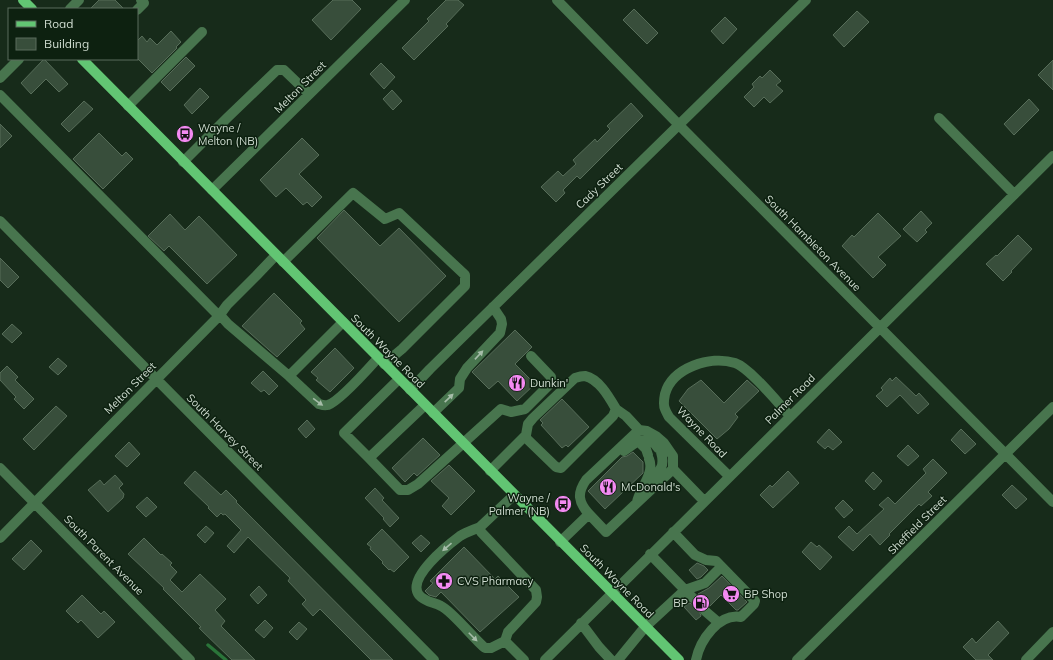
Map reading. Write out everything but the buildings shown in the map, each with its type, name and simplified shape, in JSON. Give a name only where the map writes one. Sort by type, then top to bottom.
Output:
[{"type":"main road","points":[[23,0],[31,8]]},
{"type":"main road","name":"South Wayne Road","points":[[83,60],[560,542],[679,660]]},
{"type":"street","points":[[138,9],[144,3],[141,0]]},
{"type":"street","name":"Melton Street","points":[[212,190],[404,0]]},
{"type":"street","name":"South Hambleton Avenue","points":[[557,0],[1053,502]]},
{"type":"street","name":"Cady Street","points":[[410,390],[806,0]]},
{"type":"street","points":[[128,106],[202,32]]},
{"type":"street","points":[[0,78],[18,60]]},
{"type":"street","points":[[183,162],[277,70],[284,70],[310,94]]},
{"type":"street","points":[[0,95],[219,316],[289,376],[319,404],[326,406],[337,399],[381,361]]},
{"type":"street","points":[[939,118],[1014,194]]},
{"type":"street","name":"Palmer Road","points":[[550,658],[581,623],[650,554],[1053,156]]},
{"type":"street","name":"Melton Street","points":[[0,538],[219,316],[227,305],[256,276],[279,259],[353,193],[385,220],[399,213],[465,275],[465,286],[402,349],[381,361]]},
{"type":"street","name":"South Harvey Street","points":[[0,221],[434,660]]},
{"type":"street","points":[[432,413],[459,388],[460,379],[467,368],[500,333],[502,324],[501,319],[493,307]]},
{"type":"street","points":[[289,376],[343,322]]},
{"type":"street","points":[[399,379],[344,433],[400,490],[408,490],[418,484],[501,409],[511,412],[525,409],[548,386],[551,382],[551,377],[531,356]]},
{"type":"street","name":"Wayne Road","points":[[729,476],[670,417],[664,409],[663,400],[670,382],[679,374],[691,367],[712,362],[725,361],[735,363],[745,368],[790,416]]},
{"type":"street","points":[[490,471],[525,437],[528,424],[533,418],[575,378],[584,376],[602,388],[616,409],[626,416],[639,430],[647,431],[656,436],[667,446],[673,456],[673,469],[704,501]]},
{"type":"street","points":[[369,458],[425,405]]},
{"type":"street","name":"Sheffield Street","points":[[797,660],[1053,408]]},
{"type":"street","points":[[525,437],[556,467],[562,468],[613,416],[616,409]]},
{"type":"street","points":[[639,430],[586,480],[582,486],[580,497],[582,507],[606,532],[673,469]]},
{"type":"street","points":[[586,480],[593,481],[627,448],[638,441],[647,440],[655,443],[660,450],[663,460],[662,468],[642,487]]},
{"type":"street","points":[[636,504],[642,487],[650,473],[651,464],[646,449],[638,441]]},
{"type":"street","name":"South Parent Avenue","points":[[0,468],[190,660]]},
{"type":"street","points":[[480,527],[481,532],[536,590],[537,597],[536,602],[508,632],[505,641],[491,648],[485,648],[441,606],[428,602],[419,595],[417,580],[421,572],[444,548],[462,535],[480,527],[514,495]]},
{"type":"street","points":[[560,542],[589,514]]},
{"type":"street","points":[[673,532],[695,554],[706,560],[716,561],[755,601],[754,604],[741,616],[733,615],[719,623],[706,638],[696,660]]},
{"type":"street","points":[[650,554],[693,598]]},
{"type":"street","points":[[618,660],[645,627],[685,590],[705,583],[721,566]]},
{"type":"street","points":[[705,611],[719,623]]},
{"type":"street","points":[[581,623],[611,660]]},
{"type":"street","points":[[1026,660],[1053,632]]},
{"type":"street","points":[[505,641],[524,660]]},
{"type":"waterway","points":[[208,645],[226,660]]},
{"type":"tunnel","points":[[693,598],[705,611]]},
{"type":"place","name":"Wayne / Melton (NB)","points":[[185,134]]},
{"type":"place","name":"Dunkin'","points":[[517,383]]},
{"type":"place","name":"McDonald's","points":[[608,487]]},
{"type":"place","name":"Wayne / Palmer (NB)","points":[[563,504]]},
{"type":"place","name":"CVS Pharmacy","points":[[444,581]]},
{"type":"place","name":"BP Shop","points":[[731,594]]},
{"type":"place","name":"BP","points":[[701,603]]}]
